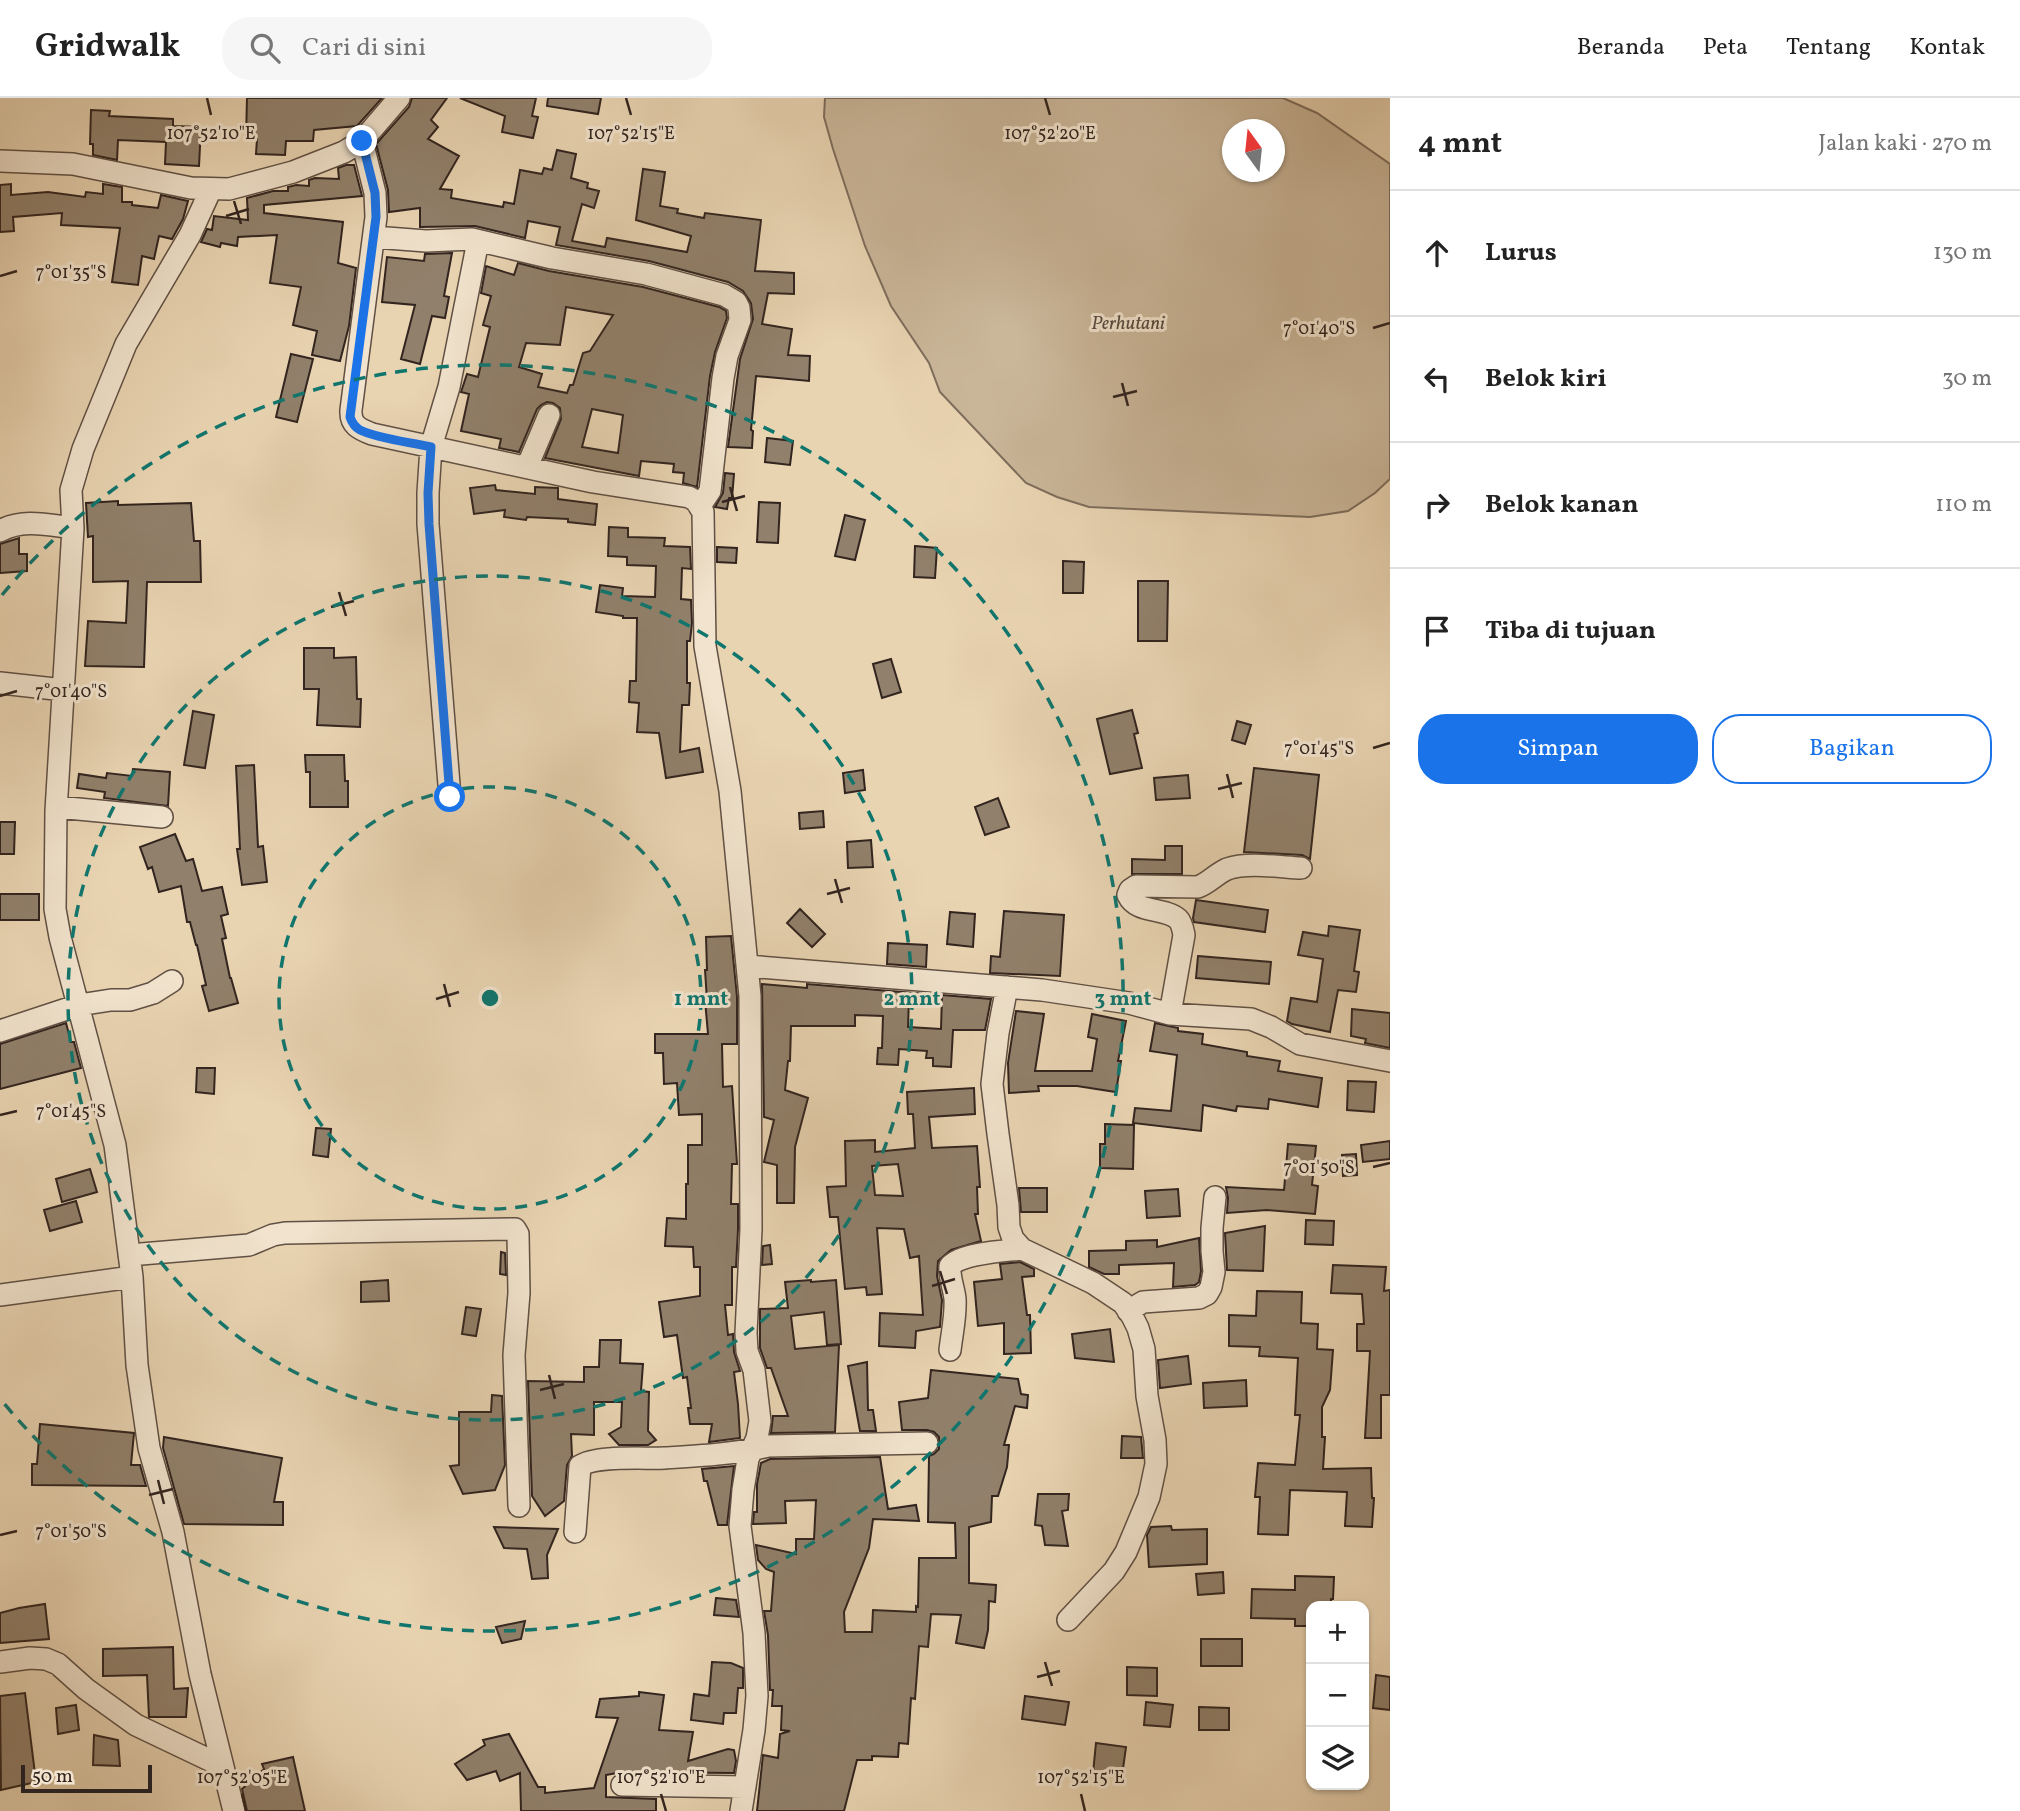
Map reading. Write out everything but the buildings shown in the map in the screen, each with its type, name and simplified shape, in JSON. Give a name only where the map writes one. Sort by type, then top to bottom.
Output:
[{"type":"street","points":[[0,161],[73,163],[191,188],[229,189],[293,172],[344,152],[362,141],[398,98]]},
{"type":"street","points":[[362,141],[375,193],[376,217],[350,417],[352,423],[358,429],[431,447],[593,482],[689,497],[700,506],[704,522],[705,646],[730,791],[750,996],[751,1229],[746,1333],[760,1421],[757,1438],[748,1459],[740,1526],[754,1633],[757,1696],[741,1811]]},
{"type":"street","points":[[211,189],[190,234],[126,344],[83,449],[71,490],[73,528],[57,807],[55,909],[60,937],[116,1145],[132,1277],[137,1365],[149,1448],[173,1532],[200,1674],[233,1811]]},
{"type":"street","points":[[374,237],[478,241],[552,258],[646,274],[724,295],[736,302],[740,320],[727,356],[723,378],[710,491],[700,506]]},
{"type":"street","points":[[450,797],[428,493],[431,447],[449,387],[478,241]]},
{"type":"street","points":[[527,467],[549,415]]},
{"type":"street","points":[[0,531],[11,524],[73,528]]},
{"type":"street","points":[[0,683],[64,690]]},
{"type":"street","points":[[57,807],[162,817]]},
{"type":"street","points":[[1170,1014],[1184,935],[1181,924],[1177,918],[1138,906],[1131,901],[1128,895],[1130,890],[1136,886],[1198,887],[1207,884],[1226,869],[1240,866],[1301,868]]},
{"type":"street","points":[[747,966],[1042,990],[1129,1003],[1170,1014],[1251,1019],[1300,1044],[1390,1061]]},
{"type":"street","points":[[0,1031],[79,1005],[130,1000],[153,993],[172,981]]},
{"type":"street","points":[[1007,987],[992,1084],[1013,1239],[1022,1249],[1093,1283],[1123,1303],[1138,1328],[1143,1349],[1147,1396],[1155,1440],[1156,1464],[1149,1497],[1126,1552],[1114,1571],[1068,1620]]},
{"type":"street","points":[[1128,1311],[1143,1302],[1199,1298],[1207,1294],[1214,1272],[1212,1251],[1215,1196]]},
{"type":"street","points":[[129,1255],[249,1245],[285,1233],[515,1229],[518,1234],[519,1286],[514,1355],[519,1506]]},
{"type":"street","points":[[950,1350],[955,1296],[950,1281],[950,1266],[954,1261],[976,1255],[1022,1249]]},
{"type":"street","points":[[0,1295],[132,1277]]},
{"type":"street","points":[[575,1532],[580,1466],[595,1460],[668,1458],[768,1446],[927,1443]]},
{"type":"street","points":[[0,1662],[30,1658],[46,1659],[58,1664],[86,1689],[136,1725],[222,1766]]},
{"type":"street","points":[[622,1785],[745,1787]]},
{"type":"green space","name":"Perhutani","points":[[825,98],[1283,98],[1317,113],[1390,164],[1390,479],[1348,511],[1310,517],[1089,507],[1026,483],[940,392],[929,363],[891,306],[865,246],[824,117]]},
{"type":"route","points":[[362,141],[375,193],[376,217],[350,417],[358,429],[431,447],[429,524],[450,797]]}]
